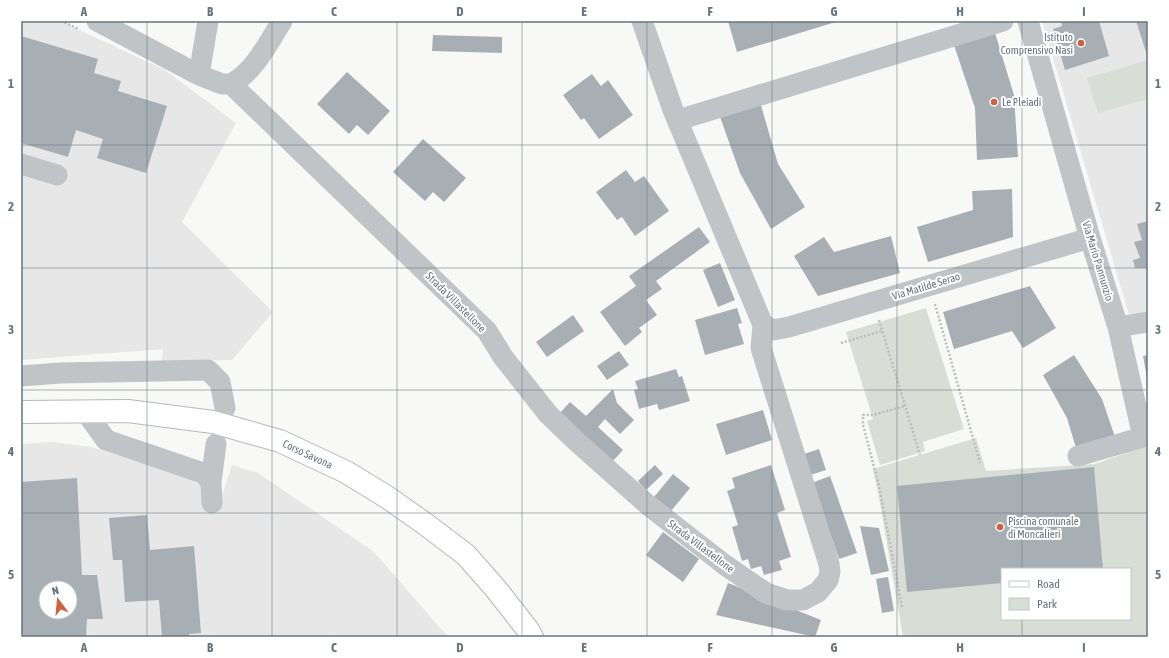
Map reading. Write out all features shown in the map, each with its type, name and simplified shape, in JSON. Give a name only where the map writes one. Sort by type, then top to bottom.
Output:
[{"type":"main road","name":"Corso Savona","points":[[21,412],[128,411],[213,422],[280,440],[346,472],[387,497],[466,555],[496,589],[532,637]]},
{"type":"street","points":[[97,21],[199,76],[222,84],[231,84],[247,74],[282,21]]},
{"type":"street","points":[[199,76],[208,21]]},
{"type":"street","name":"Strada Villastellone","points":[[231,84],[487,331],[502,357],[548,414],[577,442],[648,505],[725,565],[766,593],[787,600],[803,600],[818,592],[828,580],[830,572],[829,564],[761,348],[763,325],[678,120],[642,21]]},
{"type":"street","points":[[678,120],[1003,21]]},
{"type":"street","name":"Via Mario Pannunzio","points":[[1028,21],[1090,238],[1118,327],[1143,437],[1078,456]]},
{"type":"street","points":[[21,164],[57,175]]},
{"type":"street","name":"Via Matilde Serao","points":[[763,325],[773,330],[789,327],[1090,238]]},
{"type":"street","points":[[1118,327],[1148,322]]},
{"type":"street","points":[[21,376],[60,373],[208,370],[220,382],[225,408]]},
{"type":"street","points":[[85,411],[106,440],[137,456],[203,473],[211,482]]},
{"type":"street","points":[[212,503],[211,482],[216,444]]},
{"type":"path","points":[[934,303],[980,463]]},
{"type":"path","points":[[879,320],[920,455]]},
{"type":"path","points":[[841,343],[882,331]]},
{"type":"path","points":[[902,607],[879,486],[862,425],[864,416],[905,406]]},
{"type":"shaded area","points":[[21,21],[60,21],[165,70],[236,123],[182,222],[273,312],[232,360],[162,361],[163,349],[21,360]]},
{"type":"shaded area","points":[[1042,21],[1148,21],[1148,314],[1130,318]]},
{"type":"shaded area","points":[[53,442],[91,447],[192,479],[220,502],[232,465],[258,473],[374,552],[448,637],[21,637],[21,444]]},
{"type":"green space","points":[[1148,60],[1148,99],[1098,113],[1087,78]]},
{"type":"green space","points":[[926,308],[964,429],[923,442],[925,451],[880,465],[867,421],[873,419],[846,332]]},
{"type":"green space","points":[[976,438],[986,471],[1095,464],[1148,445],[1148,637],[903,637],[873,469]]},
{"type":"building","points":[[728,21],[839,21],[737,52]]},
{"type":"building","name":"Istituto Comprensivo Nasi","points":[[1061,21],[1099,21],[1109,56],[1065,70],[1053,29],[1062,26]]},
{"type":"building","points":[[1136,21],[1148,21],[1148,55],[1147,55]]},
{"type":"building","name":"Le Pleiadi","points":[[995,33],[1014,95],[1018,157],[977,160],[975,108],[954,45]]},
{"type":"building","points":[[433,35],[502,37],[502,53],[432,51]]},
{"type":"building","points":[[21,36],[98,59],[94,73],[121,81],[118,91],[167,106],[146,173],[97,158],[103,139],[76,130],[68,157],[21,143]]},
{"type":"building","points":[[347,72],[390,111],[368,135],[357,125],[349,134],[317,104]]},
{"type":"building","points":[[592,74],[601,86],[608,80],[633,115],[599,139],[584,118],[581,120],[563,95]]},
{"type":"building","points":[[760,102],[778,164],[805,207],[771,229],[740,173],[719,114]]},
{"type":"building","points":[[423,139],[466,178],[444,202],[433,192],[425,201],[393,172]]},
{"type":"building","points":[[626,170],[635,182],[644,176],[669,211],[635,236],[622,217],[617,220],[596,192]]},
{"type":"building","points":[[1012,189],[1013,237],[928,262],[917,227],[973,210],[972,191]]},
{"type":"building","points":[[1148,221],[1148,270],[1145,268],[1135,268],[1133,260],[1140,258],[1134,242],[1142,240],[1137,224]]},
{"type":"building","points":[[699,227],[710,242],[656,281],[662,289],[646,300],[657,315],[639,328],[642,332],[625,346],[600,312],[636,286],[629,276]]},
{"type":"building","points":[[891,236],[900,273],[818,296],[794,256],[824,237],[834,252]]},
{"type":"building","points":[[720,263],[735,300],[718,307],[703,270]]},
{"type":"building","points":[[1030,286],[1056,328],[1023,348],[1012,331],[954,349],[943,312]]},
{"type":"building","points":[[737,308],[742,323],[738,324],[744,344],[705,355],[695,320]]},
{"type":"building","points":[[573,315],[584,331],[547,357],[536,342]]},
{"type":"building","points":[[619,351],[629,365],[607,380],[597,366]]},
{"type":"building","points":[[1074,355],[1102,399],[1115,437],[1076,448],[1067,418],[1043,375]]},
{"type":"building","points":[[1148,355],[1148,377],[1147,378],[1143,356]]},
{"type":"building","points":[[676,369],[679,377],[682,376],[690,401],[659,410],[657,404],[639,409],[634,390],[638,389],[635,381]]},
{"type":"building","points":[[613,389],[617,403],[634,420],[620,434],[605,419],[598,427],[623,450],[611,463],[558,415],[570,402],[586,416]]},
{"type":"building","points":[[763,410],[772,440],[726,455],[716,424]]},
{"type":"building","points":[[819,449],[826,470],[807,476],[801,455]]},
{"type":"building","points":[[655,465],[663,474],[646,490],[638,481]]},
{"type":"building","points":[[771,465],[785,510],[777,513],[791,557],[779,561],[782,570],[764,575],[761,566],[751,569],[748,559],[742,561],[732,527],[738,525],[727,491],[735,488],[732,478]]},
{"type":"building","name":"Piscina comunale di Moncalieri","points":[[1094,467],[1103,568],[1001,568],[1001,583],[907,592],[897,486]]},
{"type":"building","points":[[673,474],[690,488],[671,511],[654,497]]},
{"type":"building","points":[[830,476],[857,553],[839,559],[822,510],[809,484]]},
{"type":"building","points":[[77,478],[82,575],[97,575],[103,619],[87,619],[86,637],[21,637],[21,482]]},
{"type":"building","points":[[147,515],[150,550],[194,546],[201,633],[189,634],[189,637],[162,637],[159,600],[125,602],[122,560],[113,560],[109,518]]},
{"type":"building","points":[[860,526],[879,528],[889,571],[871,575]]},
{"type":"building","points":[[663,532],[699,559],[683,582],[646,555]]},
{"type":"building","points":[[888,577],[894,611],[882,613],[876,579]]},
{"type":"building","points":[[728,583],[821,620],[815,637],[716,615]]},
{"type":"place","name":"Istituto Comprensivo Nasi","points":[[1081,43]]},
{"type":"place","name":"Le Pleiadi","points":[[994,102]]},
{"type":"place","name":"Piscina comunale di Moncalieri","points":[[1000,527]]}]
